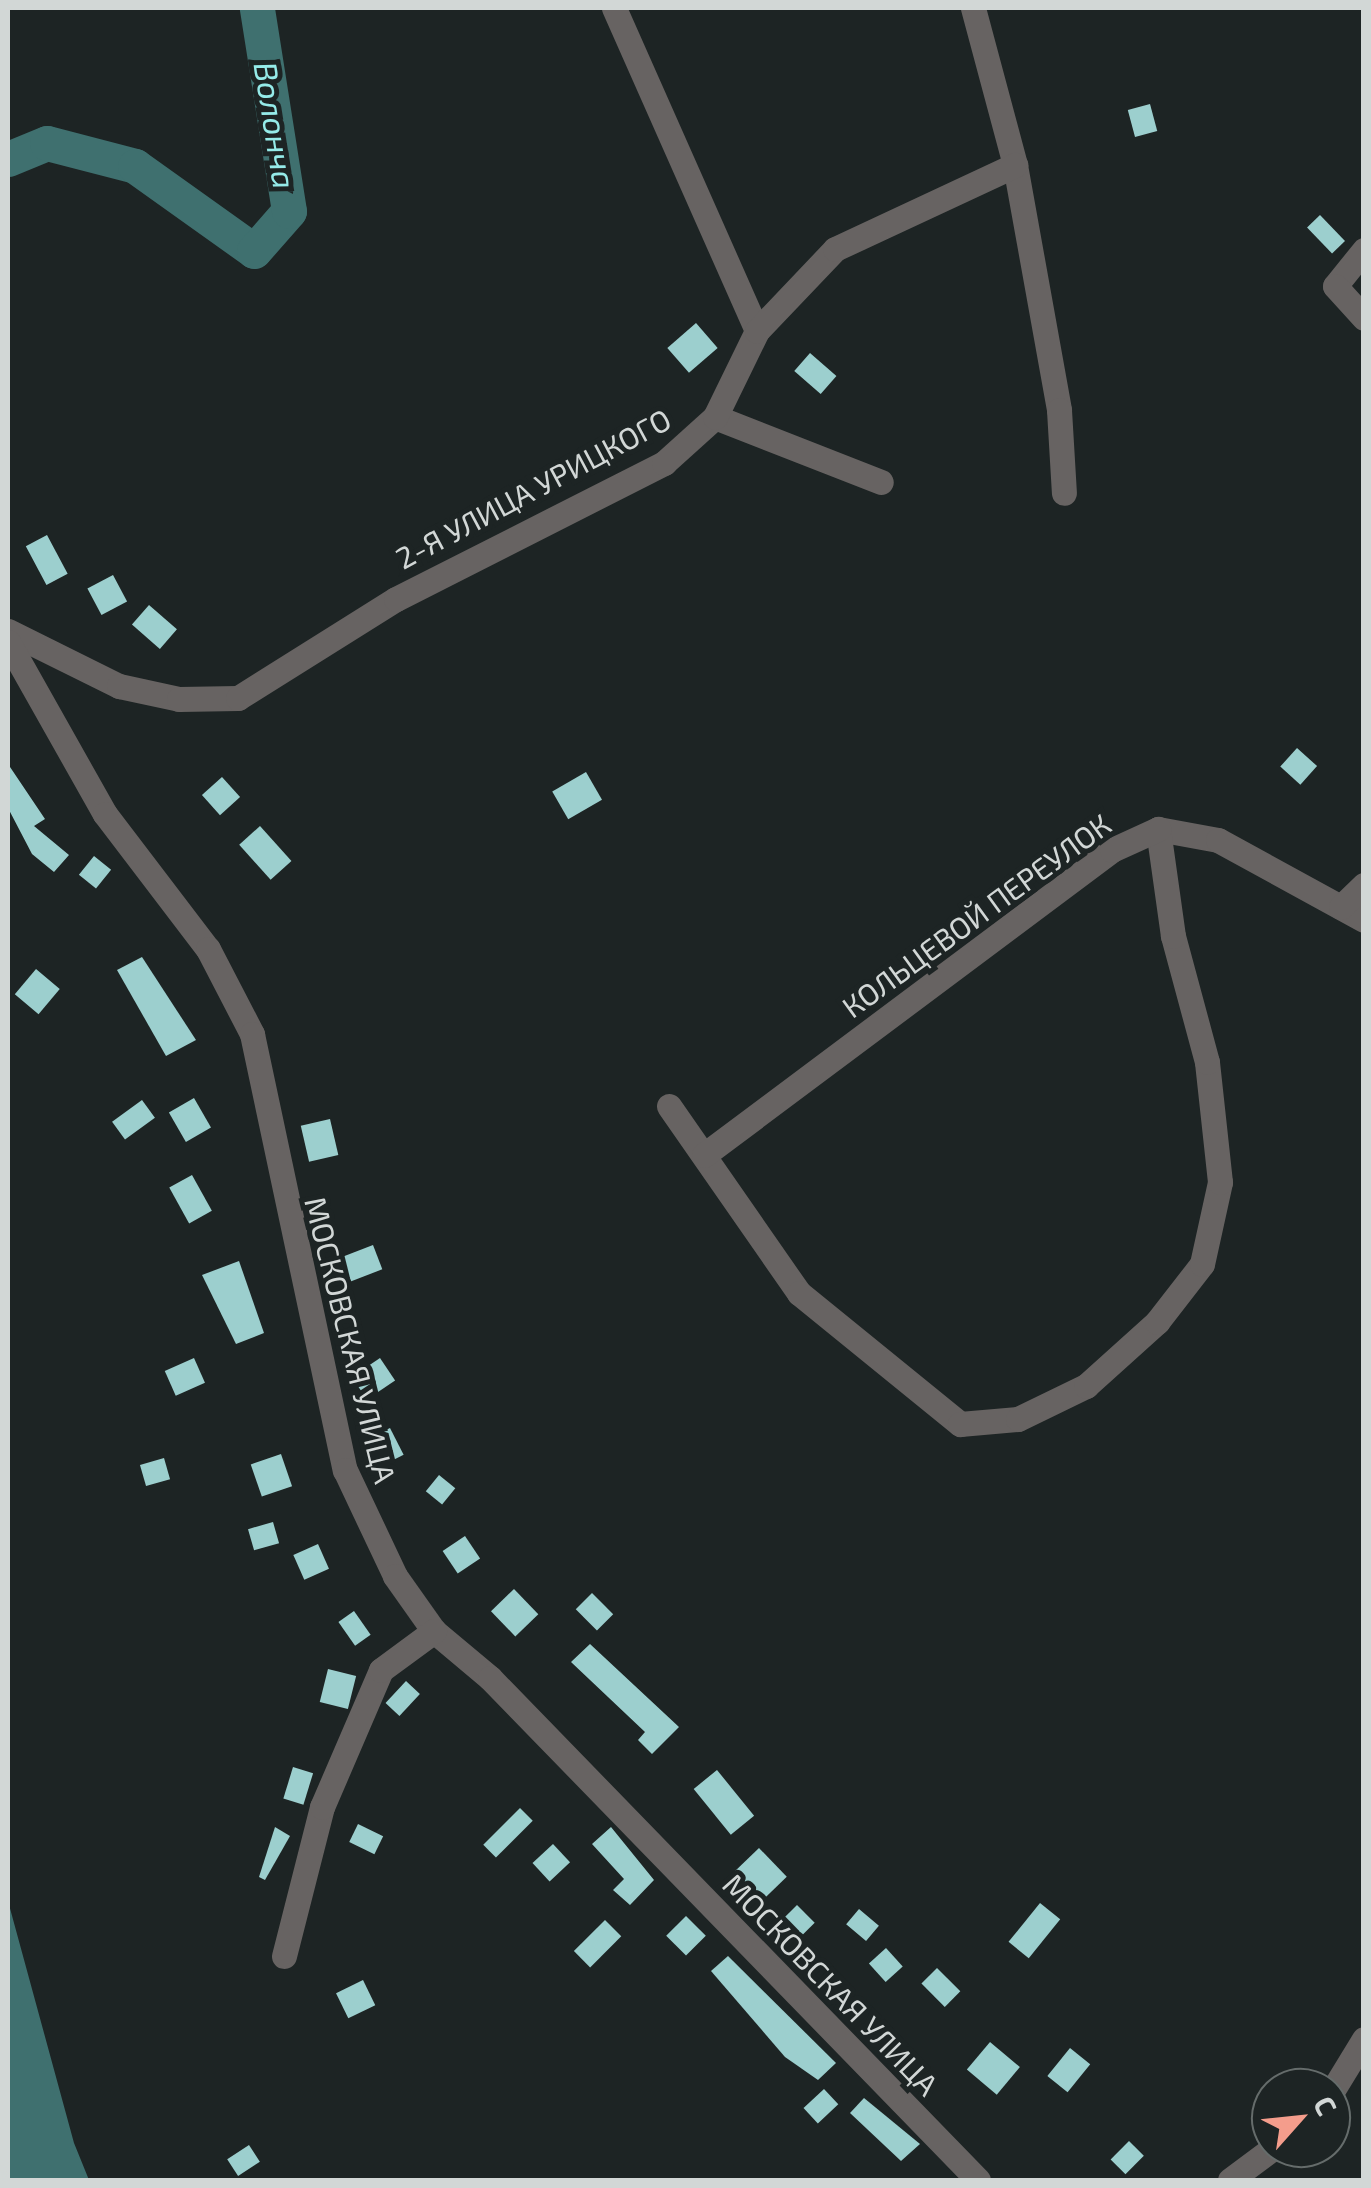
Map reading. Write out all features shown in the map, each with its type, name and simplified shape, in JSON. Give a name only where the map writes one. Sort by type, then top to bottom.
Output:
[{"type":"street","points":[[614,8],[756,331]]},
{"type":"street","points":[[973,8],[1014,165],[1059,410],[1064,493]]},
{"type":"street","name":"2-Я УЛИЦА УРИЦКОГО","points":[[8,631],[120,686],[178,699],[238,698],[396,598],[664,463],[715,417],[756,331],[835,248],[1014,165]]},
{"type":"street","points":[[1364,250],[1335,286],[1364,318]]},
{"type":"street","points":[[715,417],[880,482]]},
{"type":"street","name":"МОСКОВСКАЯ УЛИЦА","points":[[8,642],[105,814],[208,950],[252,1034],[345,1470],[364,1522],[434,1630],[490,1678],[978,2180]]},
{"type":"street","points":[[1158,829],[1218,840],[1352,914],[1364,885]]},
{"type":"street","name":"КОЛЬЦЕВОЙ ПЕРЕУЛОК","points":[[669,1106],[799,1293],[960,1424],[1018,1419],[1086,1386],[1157,1322],[1202,1264],[1220,1182],[1206,1062],[1172,936],[1158,829],[1112,850],[704,1154]]},
{"type":"street","points":[[284,1956],[322,1807],[381,1670],[434,1630]]},
{"type":"street","points":[[1347,2068],[1364,2040]]},
{"type":"street","points":[[1230,2180],[1251,2164]]},
{"type":"water","points":[[8,1901],[74,2143],[89,2180],[8,2180]]},
{"type":"building","points":[[1150,104],[1157,131],[1135,137],[1128,110]]},
{"type":"building","points":[[1320,215],[1345,241],[1332,253],[1307,228]]},
{"type":"building","points":[[696,323],[718,348],[689,373],[667,348]]},
{"type":"building","points":[[810,353],[836,376],[821,394],[794,371]]},
{"type":"building","points":[[47,535],[68,574],[46,585],[26,546]]},
{"type":"building","points":[[113,575],[127,601],[101,615],[87,589]]},
{"type":"building","points":[[149,605],[177,629],[160,649],[132,625]]},
{"type":"building","points":[[1297,748],[1317,766],[1300,785],[1280,767]]},
{"type":"building","points":[[8,764],[45,819],[34,826],[69,855],[54,872],[32,854],[8,808]]},
{"type":"building","points":[[586,772],[602,800],[568,819],[552,792]]},
{"type":"building","points":[[222,777],[240,797],[220,815],[202,795]]},
{"type":"building","points":[[260,826],[291,861],[271,880],[239,845]]},
{"type":"building","points":[[94,856],[111,870],[96,888],[79,875]]},
{"type":"building","points":[[142,957],[196,1040],[166,1056],[117,970]]},
{"type":"building","points":[[36,969],[60,989],[39,1014],[15,994]]},
{"type":"building","points":[[194,1098],[211,1127],[186,1142],[169,1112]]},
{"type":"building","points":[[142,1100],[155,1118],[125,1140],[112,1122]]},
{"type":"building","points":[[330,1119],[338,1155],[309,1162],[301,1126]]},
{"type":"building","points":[[192,1175],[212,1211],[189,1223],[169,1188]]},
{"type":"building","points":[[373,1245],[382,1269],[349,1282],[339,1258]]},
{"type":"building","points":[[239,1261],[264,1333],[236,1344],[202,1275]]},
{"type":"building","points":[[194,1358],[205,1383],[176,1396],[165,1371]]},
{"type":"building","points":[[380,1358],[395,1380],[367,1399],[352,1377]]},
{"type":"building","points":[[390,1428],[404,1455],[386,1464],[372,1437]]},
{"type":"building","points":[[281,1454],[292,1486],[262,1497],[251,1464]]},
{"type":"building","points":[[164,1458],[170,1479],[146,1486],[140,1465]]},
{"type":"building","points":[[439,1475],[455,1488],[442,1505],[426,1491]]},
{"type":"building","points":[[273,1522],[279,1543],[254,1550],[248,1529]]},
{"type":"building","points":[[465,1536],[480,1558],[458,1573],[443,1551]]},
{"type":"building","points":[[318,1544],[329,1569],[304,1580],[293,1555]]},
{"type":"building","points":[[514,1589],[538,1614],[515,1636],[491,1611]]},
{"type":"building","points":[[592,1593],[613,1614],[597,1630],[576,1609]]},
{"type":"building","points":[[354,1611],[371,1635],[355,1646],[338,1622]]},
{"type":"building","points":[[590,1644],[679,1727],[652,1754],[638,1740],[645,1732],[571,1662]]},
{"type":"building","points":[[328,1669],[356,1676],[348,1709],[320,1702]]},
{"type":"building","points":[[406,1681],[420,1694],[399,1716],[386,1703]]},
{"type":"building","points":[[293,1767],[313,1773],[303,1805],[283,1799]]},
{"type":"building","points":[[717,1770],[754,1816],[731,1835],[694,1789]]},
{"type":"building","points":[[520,1808],[533,1821],[496,1857],[483,1845]]},
{"type":"building","points":[[358,1824],[383,1836],[374,1854],[349,1842]]},
{"type":"building","points":[[275,1827],[290,1836],[265,1880],[259,1877]]},
{"type":"building","points":[[611,1827],[654,1880],[630,1905],[613,1890],[624,1879],[592,1844]]},
{"type":"building","points":[[553,1844],[570,1862],[550,1881],[533,1863]]},
{"type":"building","points":[[759,1848],[787,1877],[762,1901],[734,1872]]},
{"type":"building","points":[[1040,1903],[1060,1919],[1029,1958],[1009,1942]]},
{"type":"building","points":[[797,1905],[815,1923],[799,1938],[781,1921]]},
{"type":"building","points":[[859,1909],[879,1926],[866,1941],[846,1924]]},
{"type":"building","points":[[686,1916],[706,1936],[686,1956],[666,1936]]},
{"type":"building","points":[[605,1920],[621,1936],[590,1967],[574,1951]]},
{"type":"building","points":[[886,1948],[903,1967],[886,1982],[869,1963]]},
{"type":"building","points":[[728,1956],[836,2063],[818,2080],[785,2057],[711,1971]]},
{"type":"building","points":[[937,1968],[960,1991],[945,2007],[921,1984]]},
{"type":"building","points":[[363,1980],[375,2005],[348,2018],[336,1993]]},
{"type":"building","points":[[990,2042],[1020,2067],[997,2095],[967,2070]]},
{"type":"building","points":[[1070,2048],[1090,2064],[1068,2092],[1047,2076]]},
{"type":"building","points":[[824,2089],[838,2104],[818,2123],[804,2108]]},
{"type":"building","points":[[864,2098],[920,2144],[901,2161],[850,2113]]},
{"type":"building","points":[[1129,2141],[1144,2156],[1125,2174],[1111,2159]]},
{"type":"building","points":[[249,2145],[260,2162],[238,2176],[227,2159]]},
{"type":"waterway","name":"Волонча","points":[[8,159],[47,143],[135,166],[254,251],[289,211],[257,8]]}]
